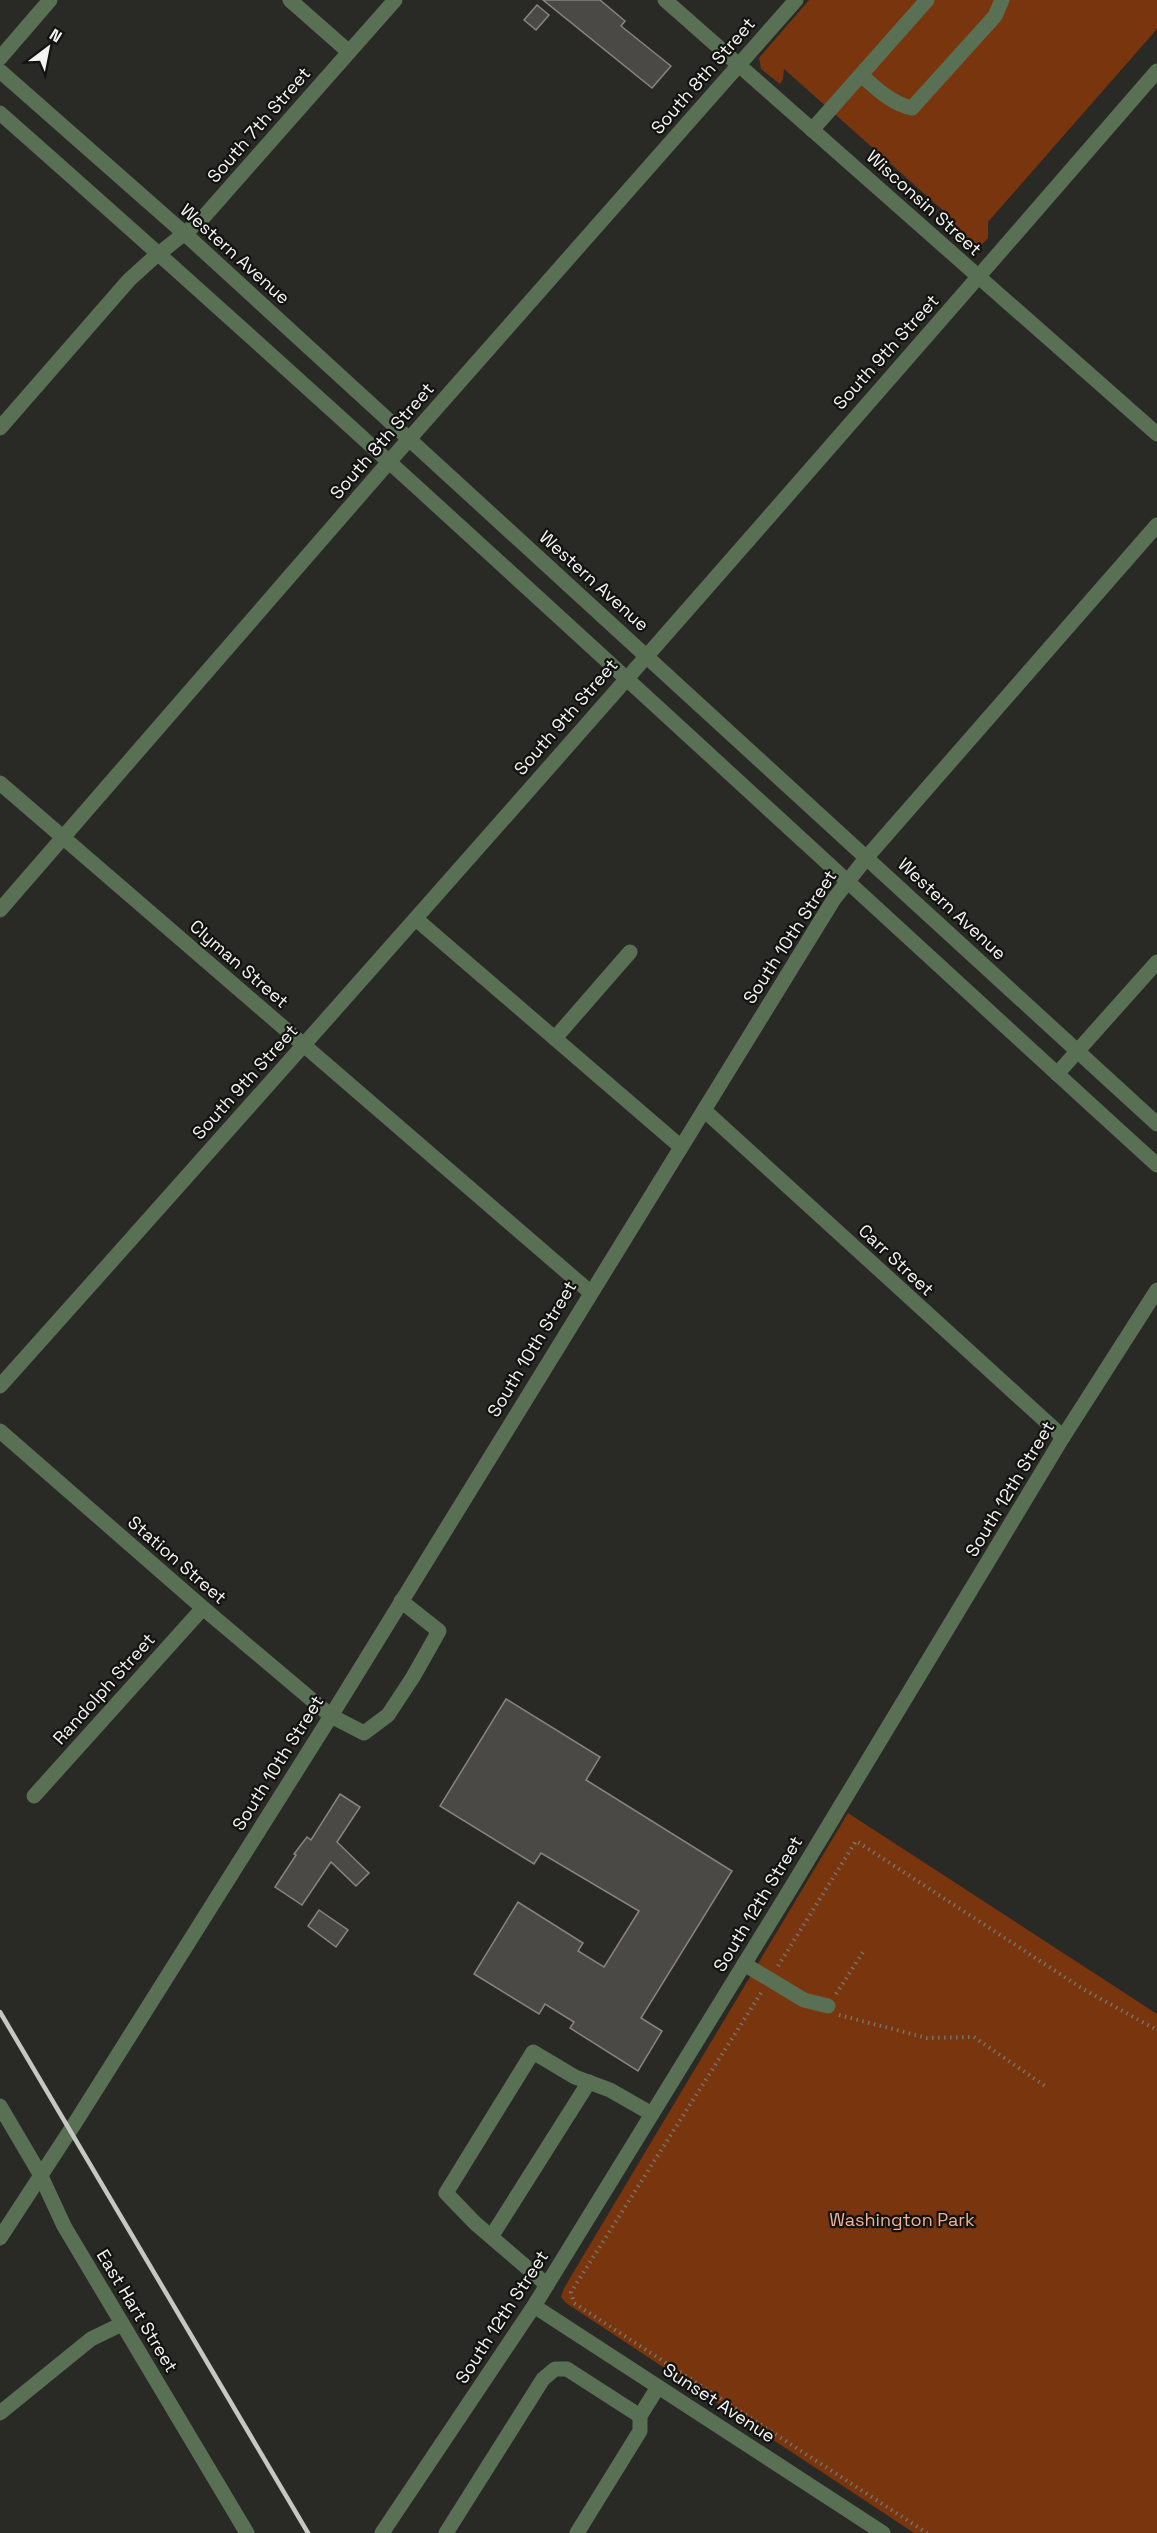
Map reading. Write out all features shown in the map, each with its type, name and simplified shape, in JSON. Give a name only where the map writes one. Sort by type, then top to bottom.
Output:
[{"type":"street","points":[[0,58],[50,0]]},
{"type":"street","points":[[290,0],[349,52]]},
{"type":"street","name":"South 7th Street","points":[[0,428],[129,280],[201,220],[395,0]]},
{"type":"street","name":"Wisconsin Street","points":[[665,0],[976,277],[1157,434]]},
{"type":"street","name":"South 8th Street","points":[[0,910],[388,463],[796,0]]},
{"type":"street","points":[[812,130],[927,0]]},
{"type":"street","points":[[861,75],[892,100],[902,106],[912,108],[995,16],[1002,0]]},
{"type":"street","name":"Western Avenue","points":[[0,71],[184,233],[1157,1124]]},
{"type":"street","name":"South 9th Street","points":[[0,1386],[303,1046],[835,439],[944,318],[976,277],[1157,71]]},
{"type":"street","points":[[0,113],[159,253],[388,463],[627,677],[1157,1165]]},
{"type":"street","name":"South 10th Street","points":[[0,2238],[88,2103],[331,1716],[821,919],[867,857],[1157,525]]},
{"type":"street","name":"Clyman Street","points":[[0,783],[590,1292]]},
{"type":"street","points":[[416,918],[681,1147]]},
{"type":"street","points":[[556,1037],[630,952]]},
{"type":"street","points":[[1057,1074],[1157,962]]},
{"type":"street","name":"Carr Street","points":[[704,1110],[1063,1437]]},
{"type":"street","name":"South 12th Street","points":[[382,2533],[534,2306],[1063,1437],[1157,1290]]},
{"type":"street","name":"Station Street","points":[[0,1431],[331,1716],[364,1733],[388,1715],[414,1677],[439,1631],[401,1601]]},
{"type":"street","name":"Randolph Street","points":[[34,1796],[203,1608]]},
{"type":"street","points":[[744,1964],[804,2000],[828,2006]]},
{"type":"street","points":[[547,2285],[491,2237],[446,2193],[533,2052],[574,2077],[610,2090],[652,2114]]},
{"type":"street","points":[[491,2237],[589,2082]]},
{"type":"street","name":"East Hart Street","points":[[0,2106],[40,2174],[64,2226],[247,2533]]},
{"type":"street","name":"Sunset Avenue","points":[[534,2306],[883,2533]]},
{"type":"street","points":[[0,2413],[91,2338],[122,2324]]},
{"type":"street","points":[[446,2533],[543,2379],[555,2369],[567,2369],[640,2416]]},
{"type":"street","points":[[577,2533],[640,2431],[640,2416],[658,2387]]},
{"type":"path","points":[[927,2533],[574,2303],[571,2292],[856,1841],[1083,1989],[1157,2030]]},
{"type":"path","points":[[865,1949],[828,2006],[838,2015],[927,2038],[974,2037],[1045,2086]]},
{"type":"green space","points":[[809,0],[1157,0],[1157,29],[988,222],[988,238],[976,251],[971,252],[956,240],[955,221],[784,69],[780,84],[761,69],[759,58]]},
{"type":"green space","name":"Washington Park","points":[[848,1813],[1157,2014],[1157,2533],[914,2533],[566,2303],[561,2297],[564,2288]]},
{"type":"building","points":[[543,0],[600,0],[625,21],[621,26],[671,66],[652,88]]},
{"type":"building","points":[[537,5],[549,15],[536,30],[524,20]]},
{"type":"building","points":[[506,1699],[600,1757],[586,1780],[732,1871],[641,2018],[662,2031],[638,2071],[570,2028],[574,2022],[545,2004],[539,2014],[474,1974],[518,1902],[583,1943],[578,1951],[604,1967],[639,1911],[541,1853],[534,1864],[440,1806]]},
{"type":"building","points":[[340,1794],[360,1807],[337,1842],[369,1873],[356,1886],[331,1862],[302,1905],[275,1887],[296,1855],[294,1854],[307,1837],[311,1840]]},
{"type":"building","points":[[319,1910],[348,1930],[336,1947],[308,1926]]},
{"type":"railway","points":[[0,2012],[308,2533]]}]
